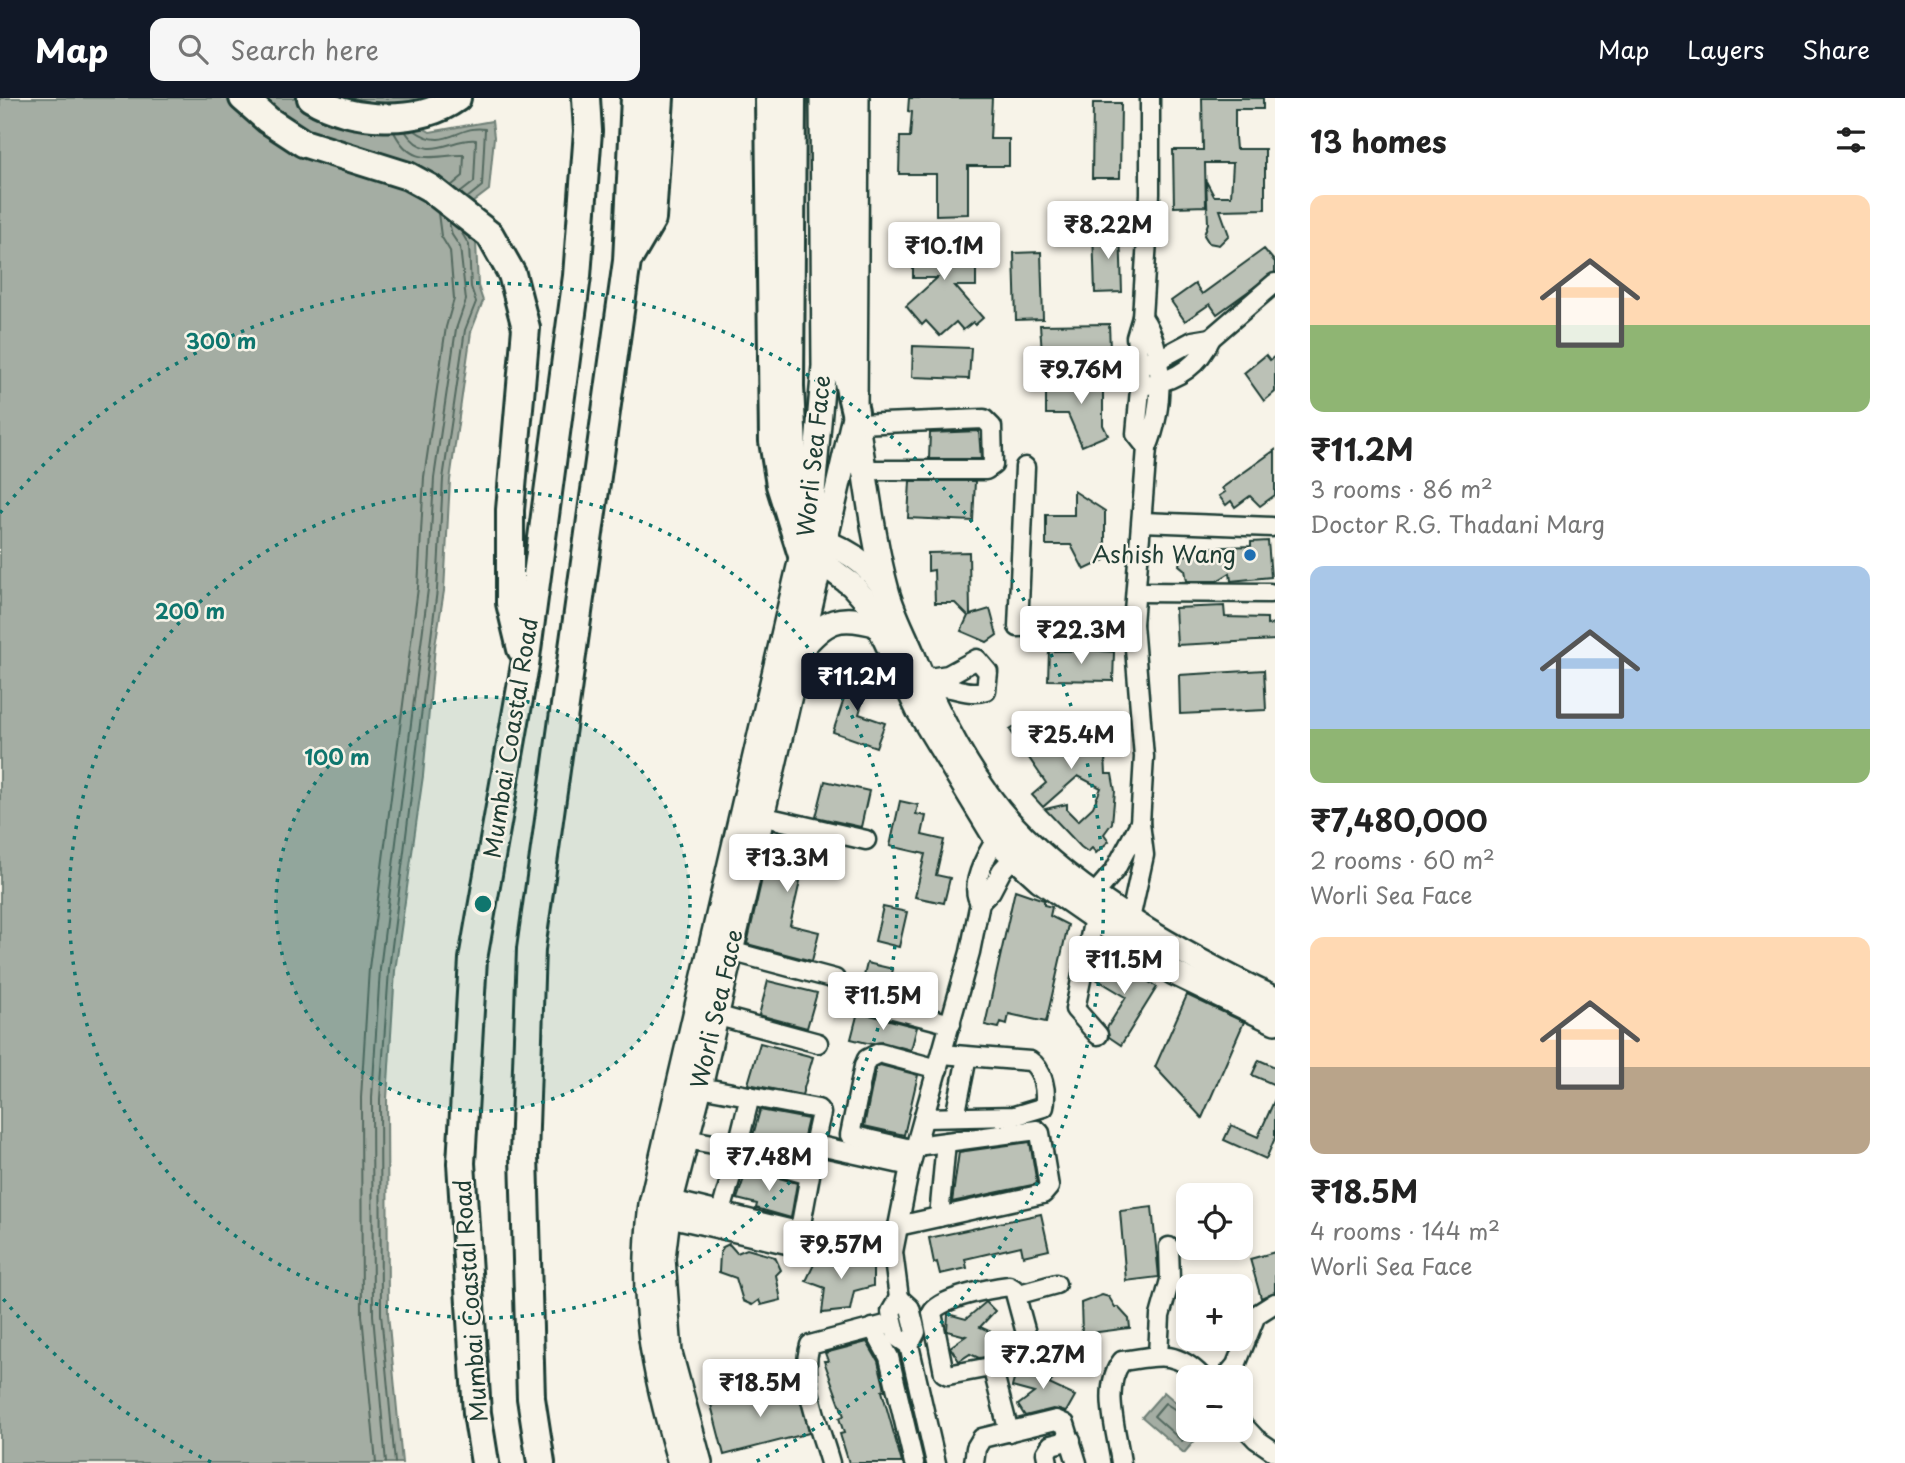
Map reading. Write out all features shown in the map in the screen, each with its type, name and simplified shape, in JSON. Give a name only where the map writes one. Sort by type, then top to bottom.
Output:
[{"type":"highway","points":[[243,98],[268,120],[303,143],[408,176],[430,188],[489,235],[512,274],[526,328],[510,510],[510,603],[525,665]]},
{"type":"highway","points":[[311,98],[329,109],[385,118],[442,109],[457,98]]},
{"type":"highway","name":"Mumbai Coastal Road","points":[[485,1463],[477,1413],[461,1163],[473,959],[525,665],[577,276],[588,131],[586,98]]},
{"type":"highway","name":"Mumbai Coastal Road","points":[[541,1463],[531,1398],[524,1156],[531,949],[627,261],[635,98]]},
{"type":"highway","points":[[627,261],[652,219],[660,98]]},
{"type":"highway","points":[[769,98],[773,441],[780,485],[813,542]]},
{"type":"highway","points":[[792,98],[790,386],[794,467],[813,542]]},
{"type":"highway","points":[[839,98],[839,344],[856,418]]},
{"type":"main road","name":"Worli Sea Face","points":[[700,1463],[680,1395],[666,1322],[663,1258],[670,1209],[799,650],[813,542],[824,366],[822,98]]},
{"type":"main road","name":"Worli Sea Face","points":[[680,1463],[659,1389],[646,1313],[644,1257],[651,1204],[813,542],[856,418],[857,98]]},
{"type":"main road","points":[[856,418],[887,591],[950,749]]},
{"type":"main road","points":[[813,542],[857,556],[872,569],[887,591]]},
{"type":"main road","points":[[813,542],[868,603],[918,710],[950,749],[1003,831],[1013,856],[1125,927],[1275,999]]},
{"type":"main road","points":[[799,650],[815,633],[837,619],[848,618],[878,625]]},
{"type":"main road","points":[[1003,831],[1030,841],[1090,906]]},
{"type":"main road","points":[[1125,927],[1174,973],[1275,1022]]},
{"type":"street","points":[[1125,927],[1144,855],[1140,823],[1144,757],[1133,624],[1147,448],[1155,429],[1148,365],[1136,337],[1142,317],[1150,194],[1150,98]]},
{"type":"street","points":[[1150,385],[1172,380],[1186,369],[1204,354],[1210,338],[1275,283]]},
{"type":"street","points":[[1148,365],[1193,341],[1210,338]]},
{"type":"street","points":[[856,418],[984,419],[992,427],[993,465],[986,470],[865,470]]},
{"type":"street","points":[[1025,467],[1018,627],[1133,624]]},
{"type":"street","points":[[1142,522],[1272,527]]},
{"type":"street","points":[[1137,592],[1270,593]]},
{"type":"street","points":[[761,816],[866,840]]},
{"type":"street","points":[[1098,1035],[1075,1009],[1090,906],[1115,870],[1140,823]]},
{"type":"street","points":[[980,902],[976,891],[978,880],[1003,831]]},
{"type":"street","points":[[936,1463],[909,1347],[897,1337],[893,1323],[891,1312],[899,1298],[893,1252],[911,1152],[935,1063],[951,1024],[980,902],[1013,856],[1030,841]]},
{"type":"street","points":[[730,951],[835,979]]},
{"type":"street","points":[[855,999],[951,1024]]},
{"type":"street","points":[[715,1015],[818,1043]]},
{"type":"street","points":[[911,1152],[850,1135],[867,1059],[879,1053],[935,1063],[967,1056],[1034,1063],[1042,1077],[1046,1102],[1040,1110],[1014,1116],[924,1118]]},
{"type":"street","points":[[955,1117],[967,1056]]},
{"type":"street","points":[[911,1152],[924,1118],[935,1063]]},
{"type":"street","points":[[686,1139],[800,1161],[811,1158],[820,1110],[700,1087]]},
{"type":"street","points":[[737,1149],[750,1096]]},
{"type":"street","points":[[824,1147],[911,1152],[946,1142],[1037,1130],[1040,1133],[1049,1187],[1043,1194],[898,1226]]},
{"type":"street","points":[[939,1217],[946,1142]]},
{"type":"street","points":[[670,1209],[721,1212],[795,1229],[801,1224],[810,1175],[746,1157],[740,1158],[735,1162],[721,1212]]},
{"type":"street","points":[[670,1209],[791,1245],[893,1252]]},
{"type":"street","points":[[1158,1356],[1160,1316],[1170,1280],[1169,1247]]},
{"type":"street","points":[[1016,1295],[1056,1284]]},
{"type":"street","points":[[1005,1286],[1014,1289],[1030,1348],[1022,1358],[993,1370],[985,1367],[946,1374],[937,1342],[932,1313],[935,1307],[1005,1286]]},
{"type":"street","points":[[899,1298],[911,1308],[916,1332],[909,1347]]},
{"type":"street","points":[[1236,1365],[1256,1315],[1275,1303]]},
{"type":"street","points":[[831,1463],[810,1392],[806,1364],[810,1345],[893,1323]]},
{"type":"street","points":[[873,1328],[889,1357],[914,1463]]},
{"type":"street","points":[[909,1347],[937,1342]]},
{"type":"street","points":[[1121,1463],[1110,1387],[1114,1371],[1122,1361],[1158,1356],[1170,1356],[1190,1365]]},
{"type":"street","points":[[993,1370],[1009,1432]]},
{"type":"street","points":[[974,1463],[976,1448],[982,1438],[1060,1420],[1065,1424],[1077,1463]]},
{"type":"street","points":[[1253,1436],[1275,1451]]},
{"type":"street","points":[[1048,1463],[1046,1453],[1051,1445],[1071,1440]]},
{"type":"water","points":[[0,98],[421,98],[415,103],[420,126],[430,132],[492,121],[494,137],[489,190],[468,206],[476,242],[478,286],[483,301],[471,332],[450,480],[444,591],[435,646],[423,776],[395,971],[387,1099],[388,1314],[402,1463],[0,1463]]},
{"type":"water","points":[[1164,1392],[1176,1402],[1176,1442],[1194,1442],[1184,1453],[1142,1417]]},
{"type":"building","points":[[909,98],[992,98],[990,139],[1009,139],[1009,166],[968,166],[968,214],[936,215],[936,174],[899,174],[900,137],[910,137],[912,112],[908,111]]},
{"type":"building","points":[[1202,98],[1263,98],[1263,109],[1235,109],[1235,137],[1236,149],[1265,149],[1265,209],[1220,210],[1229,235],[1219,245],[1209,243],[1204,235],[1208,223],[1206,181],[1214,196],[1231,196],[1233,163],[1205,163],[1206,206],[1174,207],[1173,150],[1203,150]]},
{"type":"building","points":[[1093,103],[1121,103],[1120,178],[1092,178]]},
{"type":"building","points":[[1120,228],[1122,292],[1095,293],[1093,230]]},
{"type":"building","points":[[913,233],[946,233],[946,243],[976,243],[976,286],[955,286],[983,318],[975,325],[973,322],[963,330],[956,322],[940,336],[926,321],[922,325],[906,306],[937,278],[913,278]]},
{"type":"building","points":[[1264,249],[1275,262],[1275,272],[1217,314],[1210,304],[1185,321],[1171,301],[1195,284],[1202,294]]},
{"type":"building","points":[[1041,252],[1043,319],[1016,320],[1014,253]]},
{"type":"building","points":[[1109,324],[1110,349],[1042,352],[1040,325]]},
{"type":"building","points":[[913,346],[971,348],[969,379],[912,377]]},
{"type":"building","points":[[1266,355],[1270,360],[1275,356],[1275,392],[1264,401],[1244,373]]},
{"type":"building","points":[[1084,368],[1106,383],[1103,388],[1103,425],[1108,435],[1082,446],[1068,414],[1046,414],[1046,388],[1070,388]]},
{"type":"building","points":[[979,431],[981,459],[929,459],[930,433]]},
{"type":"building","points":[[1275,450],[1275,495],[1260,506],[1250,496],[1235,507],[1231,501],[1226,505],[1219,496],[1225,492],[1222,488]]},
{"type":"building","points":[[910,481],[975,481],[973,521],[908,518]]},
{"type":"building","points":[[1074,491],[1105,511],[1105,560],[1084,570],[1071,545],[1046,545],[1046,515],[1074,515]]},
{"type":"building","points":[[1268,541],[1271,577],[1231,581],[1230,573],[1217,581],[1187,581],[1185,570],[1179,565],[1181,556],[1201,553],[1201,548],[1251,546],[1251,542]]},
{"type":"building","points":[[969,552],[970,615],[990,609],[997,635],[987,642],[961,631],[968,616],[955,603],[935,603],[934,570],[928,571],[928,553]]},
{"type":"building","points":[[1224,606],[1225,617],[1267,618],[1267,625],[1275,624],[1275,640],[1177,645],[1175,608]]},
{"type":"building","points":[[1072,649],[1114,652],[1113,681],[1048,680],[1049,651]]},
{"type":"building","points":[[856,670],[864,673],[869,680],[859,714],[885,723],[876,747],[833,732],[845,696],[846,679]]},
{"type":"building","points":[[1264,670],[1266,710],[1180,714],[1179,675]]},
{"type":"building","points":[[1033,715],[1040,725],[1053,716],[1103,717],[1106,774],[1112,774],[1115,791],[1112,823],[1104,834],[1109,841],[1096,853],[1092,848],[1088,852],[1081,847],[1045,809],[1067,804],[1067,810],[1078,821],[1093,807],[1101,788],[1078,776],[1043,807],[1032,795],[1046,783],[1010,730]]},
{"type":"building","points":[[825,781],[869,791],[861,827],[816,817]]},
{"type":"building","points":[[900,801],[918,805],[916,814],[926,816],[922,835],[944,840],[936,875],[950,878],[944,903],[915,897],[925,854],[890,846]]},
{"type":"building","points":[[773,830],[837,845],[830,874],[803,868],[790,925],[819,932],[812,961],[747,944]]},
{"type":"building","points":[[1015,890],[1044,900],[1044,905],[1052,907],[1050,916],[1068,925],[1046,1022],[1009,1014],[1007,1024],[1001,1022],[999,1028],[985,1025]]},
{"type":"building","points":[[883,907],[907,912],[899,947],[875,941]]},
{"type":"building","points":[[1103,954],[1157,987],[1121,1045],[1109,1037],[1107,1028],[1126,997],[1093,977]]},
{"type":"building","points":[[867,963],[893,969],[887,996],[861,989]]},
{"type":"building","points":[[768,981],[817,993],[807,1028],[759,1015]]},
{"type":"building","points":[[1187,995],[1244,1022],[1202,1118],[1155,1067]]},
{"type":"building","points":[[858,1012],[917,1027],[911,1050],[882,1042],[871,1044],[851,1039]]},
{"type":"building","points":[[760,1043],[813,1057],[802,1095],[748,1084]]},
{"type":"building","points":[[1259,1060],[1275,1067],[1275,1085],[1252,1075]]},
{"type":"building","points":[[880,1065],[918,1075],[904,1135],[864,1126],[876,1067]]},
{"type":"building","points":[[1275,1099],[1275,1138],[1266,1159],[1224,1140],[1231,1125],[1258,1137]]},
{"type":"building","points":[[760,1110],[808,1119],[801,1149],[785,1147],[778,1154],[768,1151],[764,1143],[752,1139]]},
{"type":"building","points":[[1030,1142],[1037,1184],[952,1202],[959,1152]]},
{"type":"building","points":[[747,1169],[797,1183],[791,1218],[756,1208],[757,1204],[737,1199]]},
{"type":"building","points":[[1152,1207],[1159,1277],[1126,1281],[1120,1211]]},
{"type":"building","points":[[1041,1214],[1049,1250],[1023,1256],[1021,1246],[965,1259],[967,1268],[940,1274],[937,1262],[934,1263],[929,1238]]},
{"type":"building","points":[[729,1244],[737,1253],[747,1249],[775,1257],[781,1270],[776,1275],[781,1300],[761,1305],[759,1300],[752,1305],[743,1301],[736,1278],[719,1272],[720,1254],[723,1247]]},
{"type":"building","points":[[1275,1252],[1275,1292],[1261,1298],[1250,1260]]},
{"type":"building","points":[[817,1258],[873,1262],[873,1286],[854,1291],[850,1310],[822,1313],[825,1288],[806,1281]]},
{"type":"building","points":[[1102,1295],[1109,1297],[1115,1307],[1129,1319],[1130,1328],[1082,1334],[1081,1303]]},
{"type":"building","points":[[986,1302],[995,1311],[980,1327],[1007,1339],[999,1355],[979,1358],[970,1354],[959,1361],[950,1347],[966,1336],[947,1331],[948,1314],[966,1319]]},
{"type":"building","points":[[867,1342],[878,1361],[885,1390],[882,1391],[902,1463],[849,1463],[840,1434],[844,1433],[839,1418],[844,1416],[824,1361],[828,1361],[825,1353]]},
{"type":"building","points":[[1052,1357],[1063,1368],[1049,1384],[1075,1396],[1066,1412],[1053,1409],[1025,1416],[1018,1405],[1034,1393],[1012,1387],[1016,1373],[1034,1376]]},
{"type":"building","points":[[797,1383],[809,1433],[724,1455],[711,1405]]},
{"type":"place","name":"Ashish Wang","points":[[1250,555]]}]
